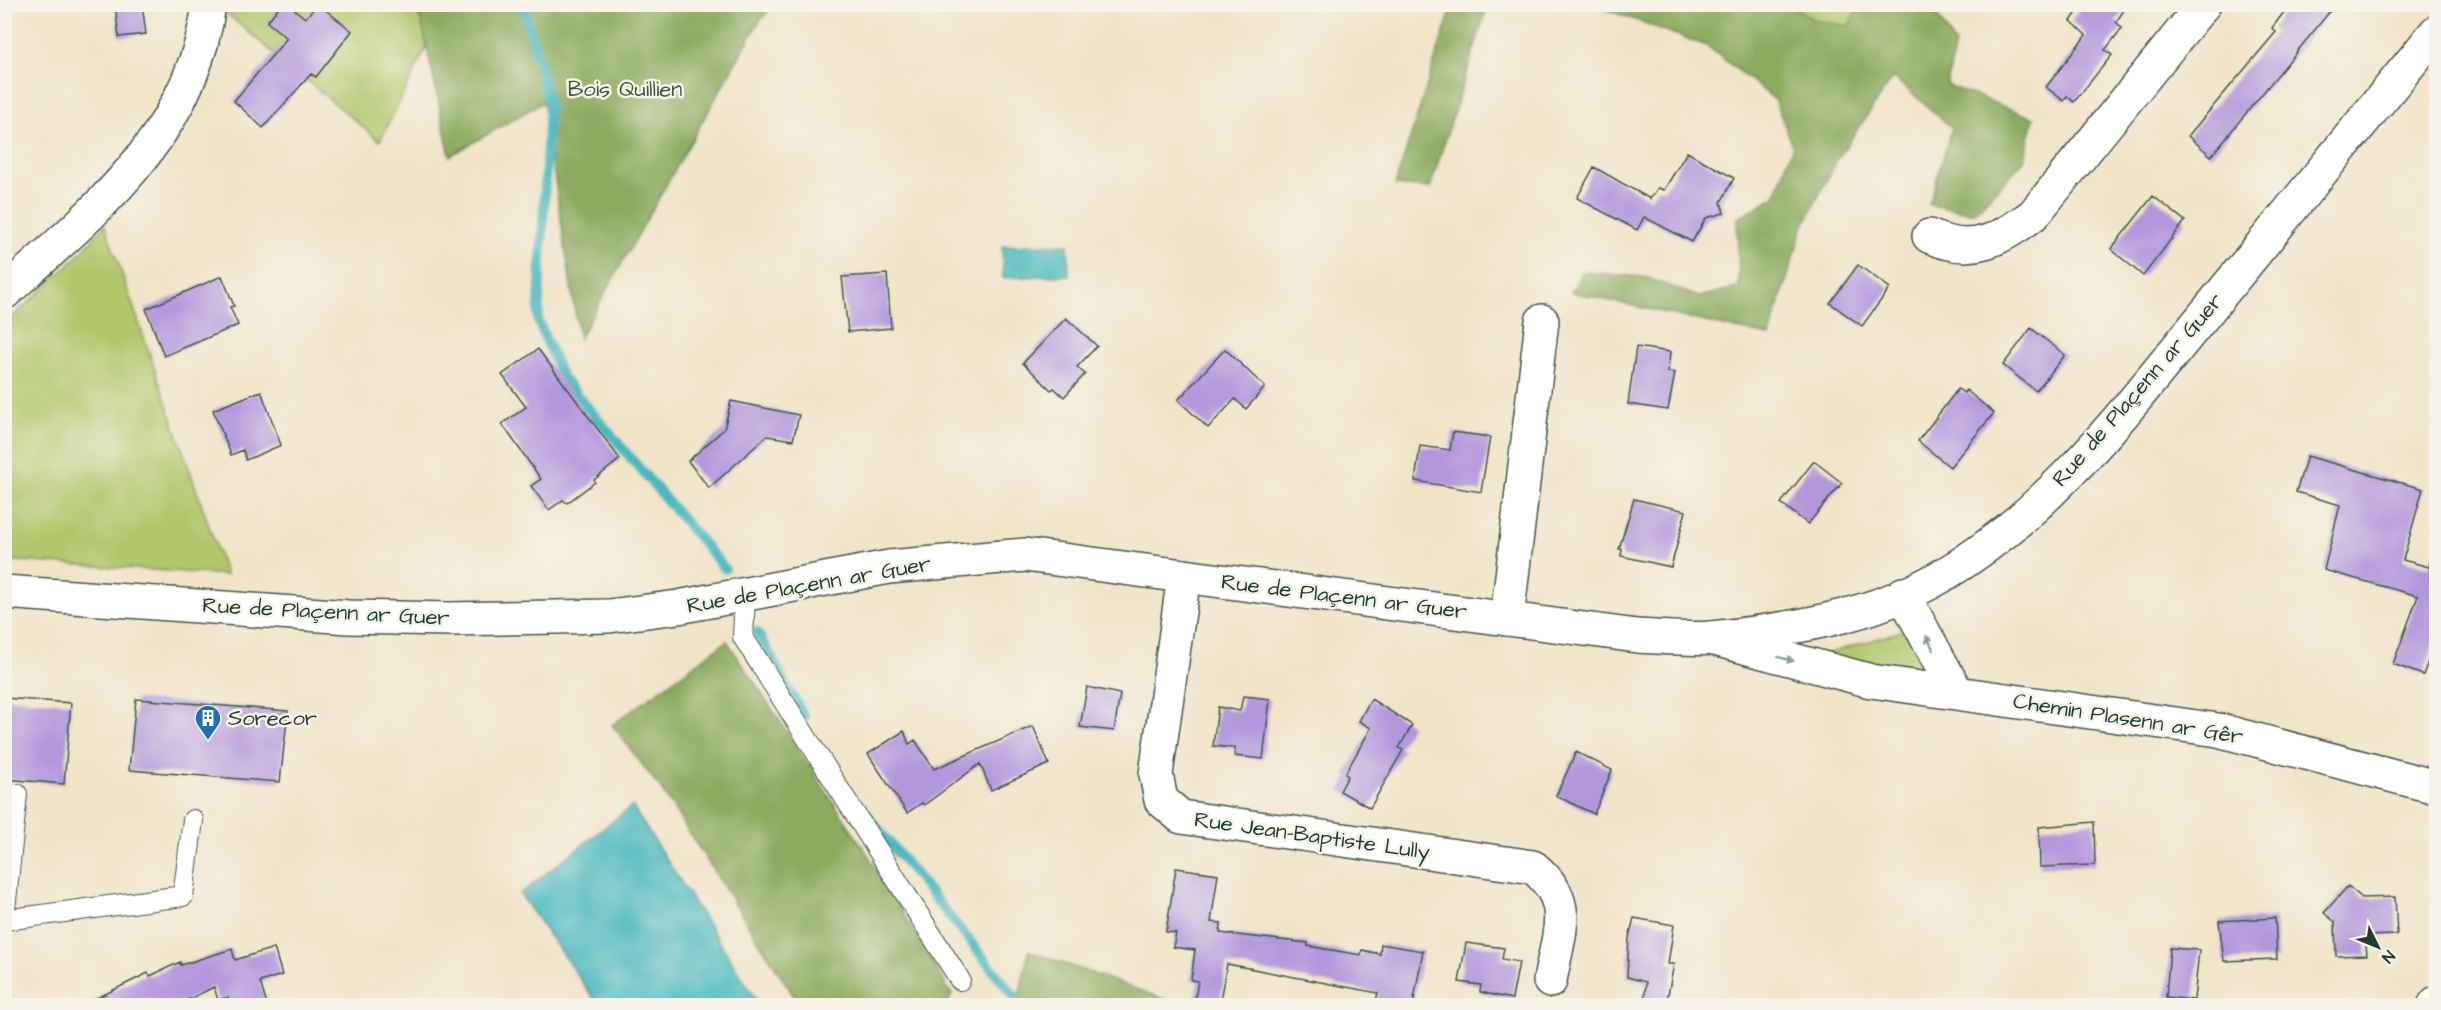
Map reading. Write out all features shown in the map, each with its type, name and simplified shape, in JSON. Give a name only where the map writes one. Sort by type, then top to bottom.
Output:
[{"type":"main road","points":[[4,293],[109,197],[153,146],[190,77],[205,39],[209,4]]},
{"type":"main road","points":[[1929,236],[1958,246],[1972,245],[2010,232],[2034,214],[2204,4]]},
{"type":"main road","name":"Rue de Plaçenn ar Guer","points":[[4,592],[348,617],[449,619],[609,616],[889,567],[1025,555],[1637,636],[1709,638],[1830,620],[1868,609],[1939,578],[1992,542],[2039,503],[2104,437],[2436,32]]},
{"type":"main road","points":[[1507,619],[1542,321]]},
{"type":"main road","name":"Rue Jean-Baptiste Lully","points":[[1184,576],[1156,774],[1161,800],[1181,817],[1533,867],[1553,885],[1562,909],[1550,981]]},
{"type":"main road","points":[[1903,594],[1957,693]]},
{"type":"main road","name":"Chemin Plasenn ar Gêr","points":[[1709,638],[1871,681],[2218,730],[2436,787]]},
{"type":"lane","points":[[745,594],[743,637],[960,980]]},
{"type":"lane","points":[[17,794],[5,920],[183,896],[193,820]]},
{"type":"green space","points":[[222,4],[412,5],[431,38],[380,141],[222,10]]},
{"type":"green space","points":[[1453,4],[1488,5],[1430,188],[1395,185]]},
{"type":"green space","name":"Bois Quillien","points":[[418,5],[774,5],[760,20],[579,339],[543,102],[450,156]]},
{"type":"green space","points":[[1594,5],[1791,5],[1814,20],[1848,26],[1860,5],[1931,5],[1955,44],[1947,85],[2034,118],[2024,161],[1974,213],[1929,205],[1952,128],[1893,77],[1837,160],[1803,227],[1769,336],[1571,292],[1583,272],[1645,277],[1699,297],[1739,287],[1737,219],[1775,196],[1793,146],[1774,99],[1707,46]]},
{"type":"green space","points":[[1765,5],[1881,5],[1854,59]]},
{"type":"green space","points":[[105,225],[226,575],[5,560],[5,324],[76,258]]},
{"type":"green space","points":[[1905,630],[1934,678],[1817,657]]},
{"type":"green space","points":[[727,641],[868,855],[952,995],[946,1005],[796,1005],[797,1001],[663,792],[612,725]]},
{"type":"green space","points":[[1029,951],[1181,1005],[1017,1005]]},
{"type":"water","points":[[1068,244],[1069,275],[1003,278],[1002,246]]},
{"type":"water","points":[[632,806],[760,1005],[598,1005],[520,894]]},
{"type":"building","points":[[115,4],[142,4],[146,34],[119,37]]},
{"type":"building","points":[[281,4],[288,4],[305,18],[318,4],[352,31],[316,77],[311,74],[263,128],[234,101],[287,38],[267,22]]},
{"type":"building","points":[[2083,4],[2128,4],[2116,22],[2122,28],[2105,50],[2112,55],[2074,102],[2067,96],[2064,101],[2046,87],[2086,35],[2071,21]]},
{"type":"building","points":[[2290,4],[2336,4],[2211,156],[2188,136],[2276,32],[2272,28]]},
{"type":"building","points":[[1687,152],[1734,178],[1721,202],[1724,213],[1706,218],[1692,242],[1644,217],[1637,230],[1577,198],[1594,167],[1650,199],[1658,188],[1664,190]]},
{"type":"building","points":[[2153,196],[2185,221],[2143,276],[2111,249]]},
{"type":"building","points":[[1858,265],[1890,288],[1862,326],[1830,303]]},
{"type":"building","points":[[887,274],[891,328],[848,332],[842,277]]},
{"type":"building","points":[[222,276],[234,306],[230,307],[238,325],[164,356],[146,309]]},
{"type":"building","points":[[1066,318],[1097,346],[1077,367],[1085,374],[1064,397],[1054,388],[1051,390],[1023,363]]},
{"type":"building","points":[[2031,328],[2065,355],[2036,391],[2003,365]]},
{"type":"building","points":[[1636,347],[1670,352],[1668,372],[1675,373],[1668,410],[1628,404]]},
{"type":"building","points":[[538,349],[620,459],[567,503],[563,500],[549,510],[531,486],[541,479],[502,424],[526,407],[502,375]]},
{"type":"building","points":[[1225,349],[1265,387],[1246,409],[1235,399],[1208,428],[1178,400]]},
{"type":"building","points":[[1958,389],[1964,393],[1966,390],[1994,413],[1950,467],[1918,441]]},
{"type":"building","points":[[261,391],[281,445],[246,460],[243,450],[231,455],[213,410]]},
{"type":"building","points":[[731,401],[799,415],[793,440],[767,436],[709,488],[688,461],[724,429]]},
{"type":"building","points":[[1453,432],[1490,437],[1481,492],[1415,481],[1420,446],[1450,450]]},
{"type":"building","points":[[2307,456],[2423,489],[2403,560],[2429,567],[2434,554],[2436,555],[2436,640],[2423,675],[2393,664],[2418,596],[2324,570],[2340,505],[2296,492]]},
{"type":"building","points":[[1814,461],[1842,483],[1808,524],[1781,503]]},
{"type":"building","points":[[1634,499],[1686,511],[1671,567],[1621,556],[1622,549],[1619,549]]},
{"type":"building","points":[[1087,687],[1120,694],[1114,731],[1080,727]]},
{"type":"building","points":[[1243,696],[1270,699],[1263,759],[1235,756],[1235,748],[1213,746],[1218,707],[1240,711]]},
{"type":"building","points":[[4,698],[71,703],[64,784],[4,779]]},
{"type":"building","name":"Sorecor","points":[[136,699],[288,711],[280,782],[129,770]]},
{"type":"building","points":[[1371,699],[1412,725],[1399,748],[1403,750],[1370,808],[1340,791],[1348,776],[1345,774],[1371,728],[1359,721]]},
{"type":"building","points":[[1033,726],[1049,764],[991,790],[980,764],[924,805],[922,803],[907,813],[868,754],[904,731],[909,744],[915,740],[934,769]]},
{"type":"building","points":[[1576,752],[1612,770],[1594,814],[1556,796]]},
{"type":"building","points":[[2094,822],[2095,865],[2040,867],[2039,827]]},
{"type":"building","points":[[1176,868],[1218,874],[1211,922],[1221,923],[1220,933],[1308,943],[1308,946],[1361,955],[1362,950],[1380,954],[1381,944],[1423,951],[1413,1005],[1376,1000],[1378,993],[1227,964],[1219,1005],[1194,1005],[1198,981],[1191,980],[1195,950],[1173,947],[1176,933],[1166,932]]},
{"type":"building","points":[[2348,886],[2362,898],[2395,897],[2397,935],[2365,936],[2367,955],[2336,956],[2335,922],[2324,913]]},
{"type":"building","points":[[1634,918],[1674,925],[1668,964],[1674,964],[1666,1005],[1644,1005],[1646,982],[1627,977],[1629,937]]},
{"type":"building","points":[[2275,918],[2277,959],[2224,961],[2219,921]]},
{"type":"building","points":[[1466,943],[1504,948],[1502,959],[1519,962],[1512,999],[1480,992],[1481,985],[1459,982]]},
{"type":"building","points":[[274,948],[282,975],[260,982],[267,1005],[231,1005],[228,997],[218,1000],[214,987],[177,1005],[83,1005],[148,973],[150,976],[180,962],[181,965],[232,949],[235,960]]},
{"type":"building","points":[[2170,948],[2199,950],[2194,1000],[2166,997]]},
{"type":"waterway","points":[[523,4],[549,104],[538,321],[562,377],[725,569]]},
{"type":"waterway","points":[[757,632],[804,717]]},
{"type":"waterway","points":[[862,809],[1016,998],[1018,1006]]},
{"type":"place","name":"Sorecor","points":[[208,741]]}]
